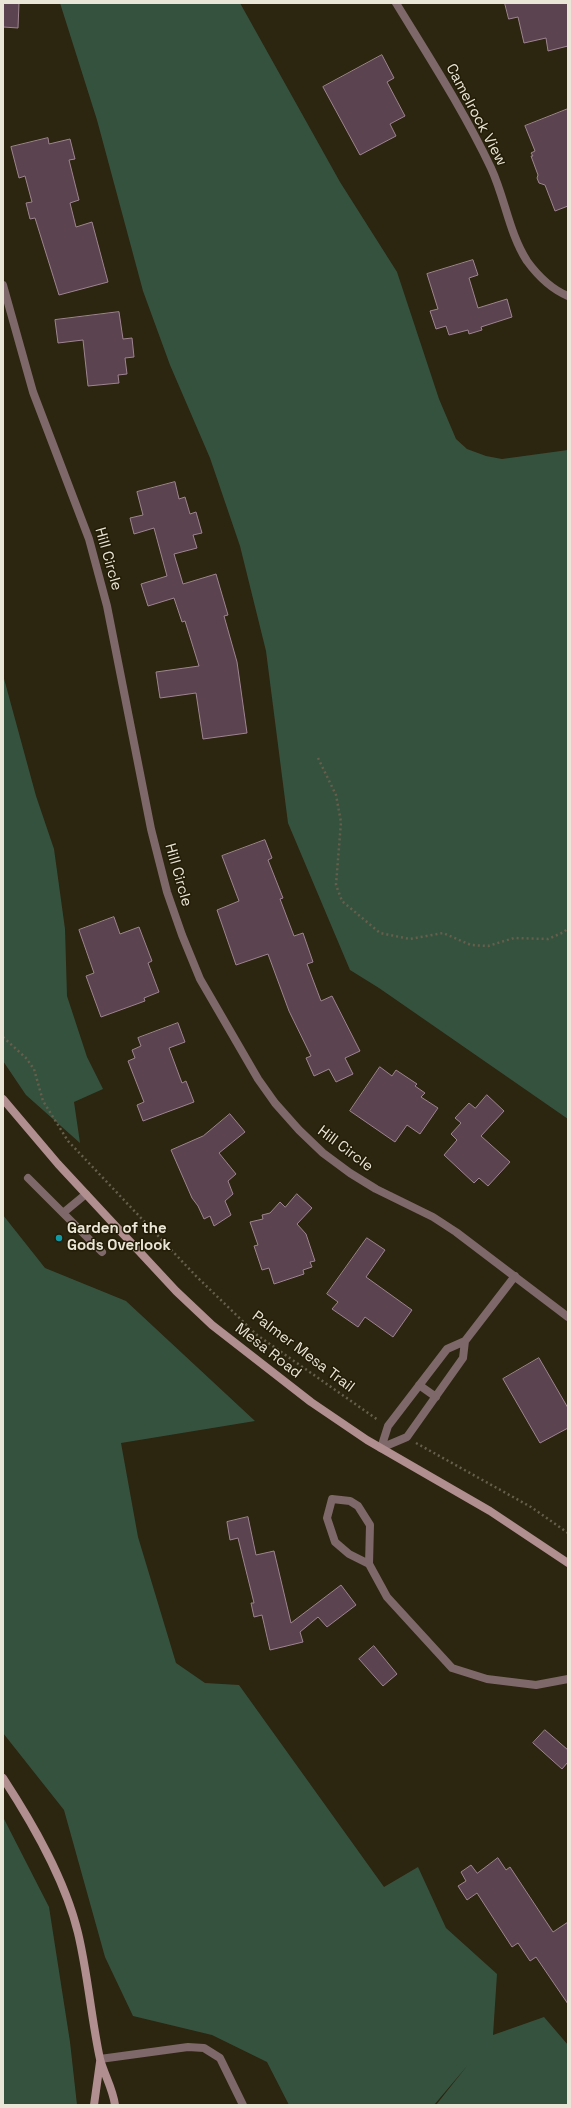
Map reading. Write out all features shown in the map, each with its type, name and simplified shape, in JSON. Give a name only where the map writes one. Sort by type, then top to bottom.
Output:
[{"type":"main road","name":"Mesa Road","points":[[3,1100],[34,1138],[176,1291],[212,1325],[311,1402],[381,1448],[490,1511],[568,1563]]},
{"type":"main road","points":[[3,1778],[28,1817],[47,1853],[78,1931],[89,1979],[100,2059],[115,2105]]},
{"type":"main road","points":[[94,2105],[100,2059]]},
{"type":"street","name":"Camelrock View","points":[[396,3],[475,136],[492,171],[518,246],[541,278],[558,291],[568,296]]},
{"type":"street","name":"Hill Circle","points":[[3,285],[34,392],[80,515],[98,571],[107,606],[157,857],[182,935],[200,979],[258,1079],[275,1103],[299,1130],[323,1152],[350,1173],[376,1189],[433,1217],[515,1276],[568,1317]]},
{"type":"street","points":[[28,1178],[102,1252]]},
{"type":"street","points":[[64,1213],[86,1194]]},
{"type":"street","points":[[381,1448],[388,1426],[447,1349],[465,1341],[515,1276]]},
{"type":"street","points":[[381,1448],[407,1438],[463,1358],[465,1341]]},
{"type":"street","points":[[419,1385],[436,1397]]},
{"type":"street","points":[[369,1564],[349,1554],[335,1542],[327,1518],[332,1499],[350,1501],[358,1506],[370,1525],[369,1564],[387,1597],[452,1668],[487,1679],[536,1685],[568,1679]]},
{"type":"street","points":[[100,2059],[188,2047],[204,2048],[215,2053],[224,2064],[242,2105]]},
{"type":"path","points":[[318,758],[336,795],[341,822],[336,885],[342,901],[380,933],[410,939],[443,933],[471,945],[488,946],[514,938],[548,939],[564,932],[568,928]]},
{"type":"path","name":"Palmer Mesa Trail","points":[[3,1037],[26,1058],[34,1069],[43,1101],[68,1141],[196,1276],[258,1335],[388,1426]]},
{"type":"path","points":[[407,1438],[531,1507],[568,1533]]},
{"type":"green space","points":[[60,3],[240,3],[340,182],[397,272],[439,399],[456,439],[467,449],[486,456],[502,459],[568,450],[568,1119],[379,988],[350,970],[288,823],[266,651],[240,546],[210,458],[170,365],[143,291],[97,120]]},
{"type":"green space","points":[[3,675],[36,796],[54,849],[65,929],[67,996],[87,1057],[103,1089],[74,1102],[80,1143],[26,1095],[3,1061]]},
{"type":"green space","points":[[3,1215],[45,1268],[126,1301],[255,1421],[121,1443],[138,1537],[176,1663],[205,1683],[239,1685],[384,1887],[418,1867],[446,1928],[497,1974],[493,2035],[544,2017],[568,2045],[568,2105],[436,2105],[467,2066],[434,2105],[289,2105],[267,2062],[212,2035],[133,2016],[105,1957],[64,1810],[3,1733]]},
{"type":"green space","points":[[3,1817],[49,1907],[70,2042],[77,2105],[3,2105]]},
{"type":"building","points":[[3,3],[19,3],[18,28],[3,27]]},
{"type":"building","points":[[505,3],[568,3],[568,46],[548,51],[546,38],[524,43],[518,17],[509,19]]},
{"type":"building","points":[[382,55],[394,78],[387,82],[405,116],[390,124],[396,136],[360,155],[323,87]]},
{"type":"building","points":[[568,109],[568,206],[555,211],[545,185],[539,183],[537,178],[538,175],[531,156],[533,156],[531,153],[535,151],[525,126]]},
{"type":"building","points":[[48,138],[49,144],[70,139],[75,159],[69,160],[79,200],[70,203],[76,227],[92,222],[108,282],[59,295],[35,218],[30,219],[26,203],[32,202],[25,176],[19,178],[11,147]]},
{"type":"building","points":[[473,260],[478,275],[469,278],[478,308],[507,299],[512,317],[481,327],[482,330],[469,334],[468,330],[449,335],[446,326],[436,329],[430,311],[438,309],[427,274]]},
{"type":"building","points":[[119,312],[123,339],[132,338],[134,357],[125,358],[127,374],[118,375],[119,383],[88,386],[83,340],[58,343],[55,320]]},
{"type":"building","points":[[175,482],[179,499],[185,497],[190,514],[196,512],[202,533],[193,535],[197,548],[174,554],[183,584],[216,574],[228,615],[224,616],[237,662],[247,733],[203,739],[196,693],[160,698],[156,672],[199,666],[185,621],[182,622],[174,598],[148,606],[141,584],[167,576],[154,528],[134,534],[130,518],[143,515],[137,492]]},
{"type":"building","points":[[265,840],[272,858],[268,860],[283,898],[280,899],[294,936],[303,933],[313,962],[307,964],[321,1001],[332,996],[360,1051],[345,1058],[353,1074],[336,1082],[329,1069],[314,1076],[306,1058],[311,1056],[289,1011],[268,954],[236,965],[217,910],[239,901],[222,856]]},
{"type":"building","points":[[114,917],[120,934],[139,927],[152,961],[148,963],[159,992],[144,998],[145,1001],[101,1017],[86,976],[94,973],[79,930]]},
{"type":"building","points":[[178,1023],[185,1042],[169,1048],[182,1083],[186,1081],[194,1102],[143,1121],[137,1105],[144,1102],[128,1061],[135,1058],[132,1050],[141,1046],[138,1038]]},
{"type":"building","points":[[380,1067],[392,1076],[396,1070],[417,1084],[415,1086],[425,1093],[421,1097],[438,1108],[420,1134],[407,1125],[395,1142],[350,1111]]},
{"type":"building","points":[[487,1095],[504,1111],[481,1136],[510,1162],[488,1186],[479,1178],[474,1183],[444,1155],[457,1140],[451,1134],[461,1123],[455,1118],[469,1103],[475,1108]]},
{"type":"building","points":[[230,1114],[245,1132],[219,1153],[236,1174],[228,1181],[233,1194],[225,1201],[231,1215],[214,1226],[210,1216],[204,1219],[198,1206],[192,1198],[171,1150],[203,1136]]},
{"type":"building","points":[[297,1194],[312,1208],[297,1224],[306,1234],[315,1261],[310,1262],[312,1267],[303,1270],[304,1274],[274,1284],[269,1268],[262,1270],[254,1246],[258,1245],[250,1222],[263,1219],[262,1215],[270,1213],[280,1202],[285,1207]]},
{"type":"building","points":[[367,1238],[385,1250],[366,1277],[412,1310],[393,1337],[365,1317],[358,1327],[332,1309],[338,1302],[327,1294]]},
{"type":"building","points":[[539,1358],[568,1408],[568,1428],[540,1443],[503,1379]]},
{"type":"building","points":[[248,1517],[256,1555],[274,1551],[291,1623],[341,1585],[356,1605],[327,1627],[318,1617],[300,1632],[303,1642],[270,1650],[262,1615],[254,1617],[251,1603],[254,1603],[238,1538],[230,1540],[227,1522]]},
{"type":"building","points":[[374,1646],[397,1674],[383,1686],[359,1659]]},
{"type":"building","points":[[545,1730],[568,1750],[568,1762],[562,1769],[533,1743]]},
{"type":"building","points":[[498,1858],[506,1870],[510,1867],[553,1932],[568,1922],[568,2004],[536,1957],[530,1961],[518,1943],[512,1947],[477,1893],[467,1900],[458,1886],[466,1881],[461,1872],[471,1865],[477,1873]]},
{"type":"place","name":"Garden of the Gods Overlook","points":[[59,1238]]}]
